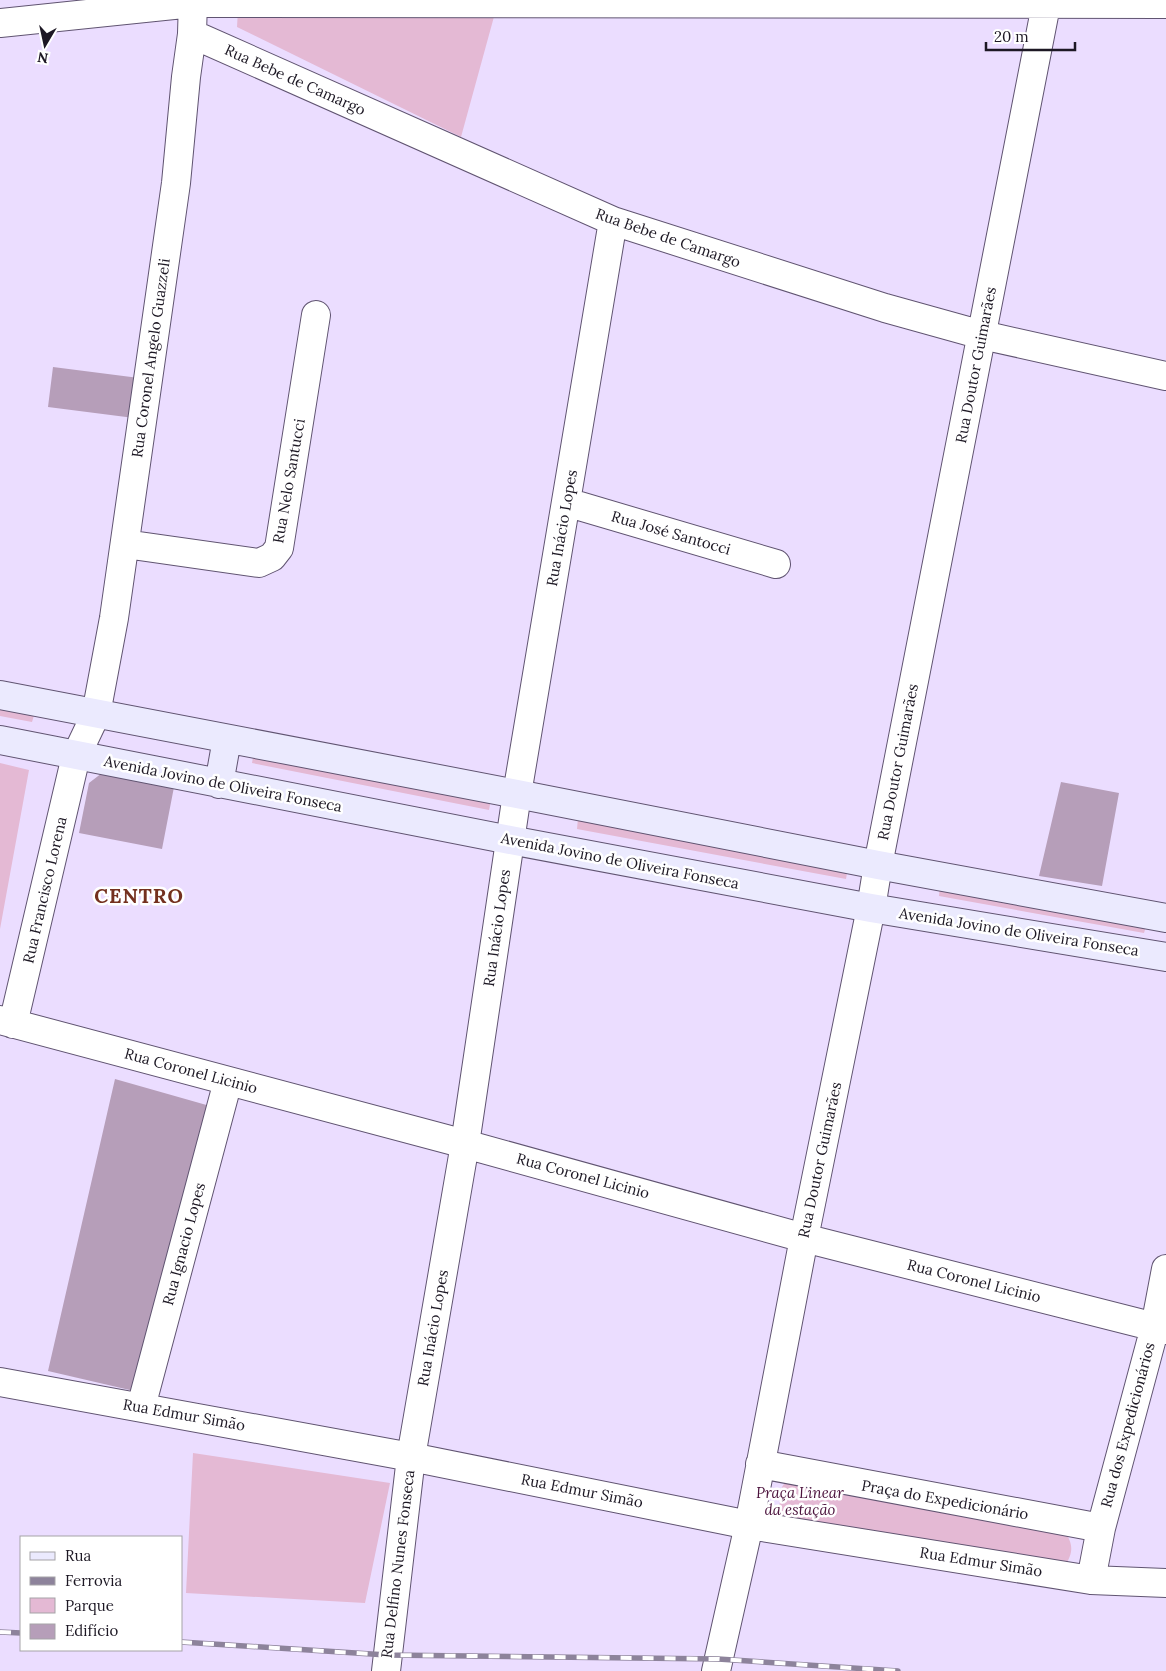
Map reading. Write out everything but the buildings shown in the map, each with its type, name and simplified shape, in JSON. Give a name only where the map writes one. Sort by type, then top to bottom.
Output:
[{"type":"main road","points":[[0,695],[878,865],[1166,918]]},
{"type":"main road","points":[[219,784],[227,739]]},
{"type":"main road","name":"Avenida Jovino de Oliveira Fonseca","points":[[0,740],[219,784],[871,908],[1166,957]]},
{"type":"street","points":[[0,23],[193,1],[1047,2],[1166,4]]},
{"type":"street","name":"Rua Coronel Angelo Guazzeli","points":[[96,714],[114,618],[176,183],[192,34],[193,1]]},
{"type":"street","name":"Rua Doutor Guimarães","points":[[716,1671],[749,1524],[1047,2]]},
{"type":"street","name":"Rua Bebe de Camargo","points":[[192,34],[613,221],[867,302],[982,335],[1166,376]]},
{"type":"street","name":"Rua Inácio Lopes","points":[[411,1457],[464,1144],[517,794],[613,221]]},
{"type":"street","name":"Rua Nelo Santucci","points":[[125,544],[259,563],[272,557],[279,548],[316,315]]},
{"type":"street","name":"Rua José Santocci","points":[[566,502],[776,564]]},
{"type":"street","name":"Rua Francisco Lorena","points":[[7,1022],[76,756],[96,714]]},
{"type":"street","name":"Rua Coronel Licinio","points":[[7,1022],[464,1144],[804,1238],[1160,1328]]},
{"type":"street","name":"Rua Ignacio Lopes","points":[[141,1408],[228,1081]]},
{"type":"street","name":"Rua dos Expedicionários","points":[[1091,1580],[1101,1528],[1160,1328],[1166,1269]]},
{"type":"street","name":"Rua Edmur Simão","points":[[0,1382],[411,1457],[749,1524],[1091,1580],[1166,1583]]},
{"type":"street","name":"Rua Delfino Nunes Fonseca","points":[[386,1671],[411,1457]]},
{"type":"street","name":"Praça do Expedicionário","points":[[760,1464],[1101,1528]]},
{"type":"green space","points":[[238,10],[495,13],[461,137],[237,27]]},
{"type":"green space","points":[[0,705],[35,712],[32,722],[0,716]]},
{"type":"green space","points":[[254,751],[491,799],[489,810],[252,763]]},
{"type":"green space","points":[[0,763],[29,770],[0,929]]},
{"type":"green space","points":[[578,818],[848,867],[846,879],[577,829]]},
{"type":"green space","points":[[940,886],[1147,923],[1144,933],[939,896]]},
{"type":"green space","points":[[193,1453],[390,1483],[365,1603],[186,1593]]},
{"type":"green space","name":"Praça Linear da estação","points":[[786,1481],[1064,1530],[1071,1544],[1070,1556],[1065,1566],[778,1516],[782,1487]]},
{"type":"railway","points":[[0,1632],[20,1633]]},
{"type":"railway","points":[[182,1642],[387,1655],[718,1659],[898,1671]]},
{"type":"district","name":"CENTRO","points":[[139,896]]}]
